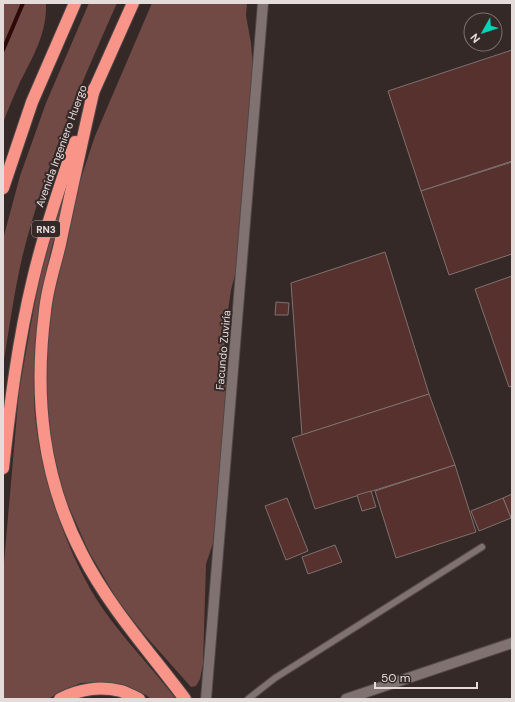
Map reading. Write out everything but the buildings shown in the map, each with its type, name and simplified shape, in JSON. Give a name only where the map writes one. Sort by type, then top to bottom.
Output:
[{"type":"highway","points":[[3,188],[32,102],[75,3]]},
{"type":"highway","name":"Avenida Ingeniero Huergo","points":[[3,468],[13,386],[32,280],[50,212],[94,89],[133,3]]},
{"type":"highway","points":[[94,89],[45,309],[41,355],[41,404],[45,445],[53,483],[82,554],[109,599],[141,644],[185,699]]},
{"type":"highway","points":[[60,699],[68,695],[95,688],[122,692],[139,699]]},
{"type":"street","name":"Facundo Zuviría","points":[[206,699],[263,3]]},
{"type":"street","points":[[346,699],[512,643]]},
{"type":"lane","points":[[248,699],[275,678],[482,547]]},
{"type":"shaded area","points":[[3,3],[46,3],[46,14],[42,35],[3,123]]},
{"type":"shaded area","points":[[89,3],[117,3],[76,97],[41,193],[22,258],[3,366],[3,239],[20,176],[46,103]]},
{"type":"shaded area","points":[[152,3],[247,3],[246,16],[251,43],[254,82],[236,271],[231,290],[224,339],[228,378],[213,543],[206,564],[203,664],[200,679],[196,686],[191,687],[143,633],[118,601],[89,552],[60,487],[51,450],[45,372],[49,318],[77,190],[95,136]]},
{"type":"shaded area","points":[[63,196],[43,285],[39,313],[35,355],[34,397],[39,445],[60,522],[80,569],[91,590],[110,619],[176,699],[151,699],[146,695],[124,686],[105,682],[81,683],[59,692],[49,699],[3,699],[3,574],[19,391],[38,285],[50,237]]},
{"type":"waterway","points":[[3,50],[23,3]]}]
